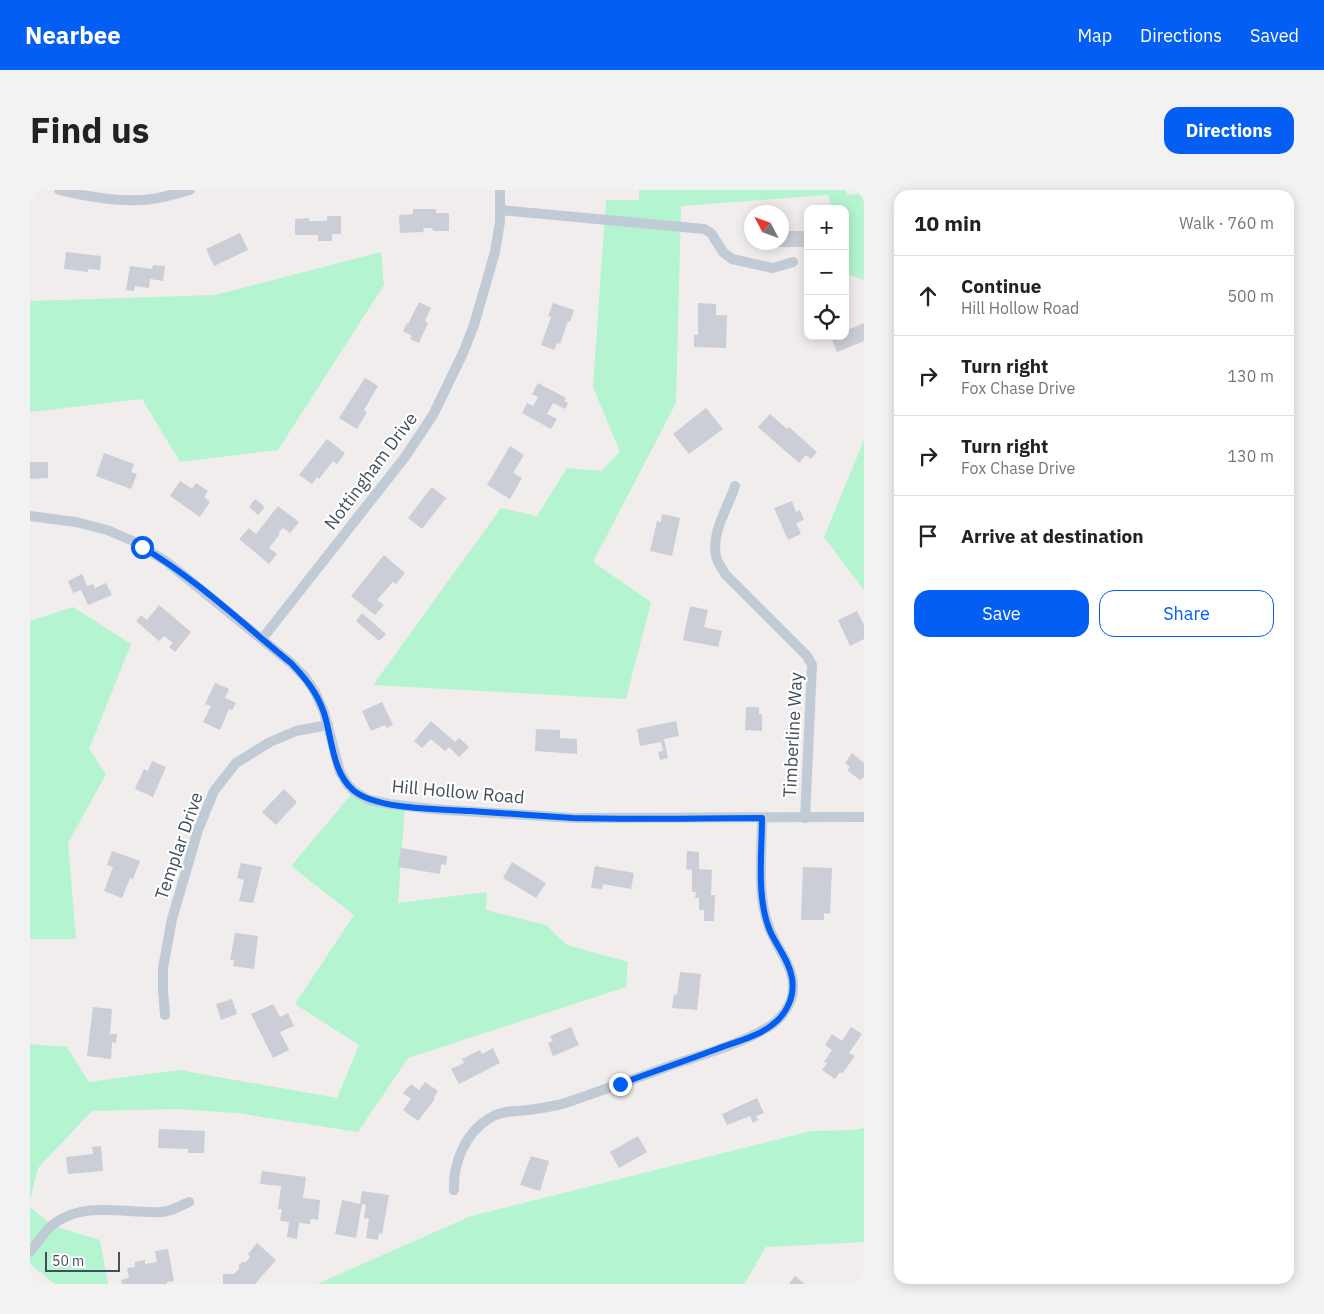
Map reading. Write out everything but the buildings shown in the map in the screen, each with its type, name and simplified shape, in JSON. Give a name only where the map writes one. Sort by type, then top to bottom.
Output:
[{"type":"street","points":[[59,190],[83,195],[128,200],[151,199],[190,190]]},
{"type":"street","name":"Nottingham Drive","points":[[262,639],[405,457],[433,415],[463,353],[474,325],[495,252],[500,222],[500,190]]},
{"type":"street","points":[[500,210],[704,229],[711,233],[723,252],[732,259],[773,268],[793,262]]},
{"type":"street","name":"Timberline Way","points":[[734,486],[729,504],[715,537],[716,557],[725,574],[807,656],[812,664],[805,818]]},
{"type":"street","name":"Hill Hollow Road","points":[[30,516],[76,522],[107,530],[133,541],[167,562],[291,663],[305,677],[315,692],[328,725],[340,772],[354,791],[369,800],[432,808],[574,818],[864,817]]},
{"type":"street","name":"Templar Drive","points":[[166,1015],[162,990],[162,968],[172,919],[198,830],[214,791],[236,763],[270,742],[296,731],[328,725]]},
{"type":"street","points":[[454,1190],[458,1157],[477,1128],[490,1118],[504,1111],[528,1110],[560,1104],[620,1084],[748,1038],[772,1025],[782,1015],[790,1002],[793,991],[792,978],[787,960],[770,930],[762,898],[762,818]]},
{"type":"street","points":[[30,1252],[48,1228],[59,1220],[74,1214],[98,1210],[161,1212],[174,1209],[189,1202]]},
{"type":"green space","points":[[639,190],[846,190],[847,195],[864,193],[864,280],[849,275],[849,205],[831,205],[828,195],[681,206],[676,403],[593,562],[651,602],[626,699],[373,685],[501,508],[537,516],[567,468],[601,471],[620,452],[593,387],[606,200],[639,200]]},
{"type":"green space","points":[[381,252],[384,285],[278,450],[180,462],[142,399],[30,412],[30,301],[215,295]]},
{"type":"green space","points":[[864,440],[864,590],[824,537]]},
{"type":"green space","points":[[73,607],[131,644],[89,749],[106,774],[68,843],[76,939],[30,939],[30,621]]},
{"type":"green space","points":[[355,790],[405,806],[398,903],[487,892],[486,910],[546,925],[567,945],[628,962],[626,987],[408,1058],[358,1132],[237,1113],[177,1109],[92,1111],[38,1168],[30,1200],[30,1044],[67,1047],[89,1082],[179,1070],[337,1098],[359,1045],[295,1004],[354,915],[291,866]]},
{"type":"green space","points":[[864,1128],[864,1242],[766,1247],[744,1284],[317,1284],[471,1216],[811,1131]]},
{"type":"green space","points":[[30,1207],[53,1226],[100,1240],[108,1284],[55,1284],[30,1264]]},
{"type":"route","points":[[142,547],[167,562],[197,585],[291,663],[305,677],[315,692],[324,712],[340,772],[354,791],[369,800],[432,808],[574,818],[762,818],[762,898],[770,930],[787,960],[792,978],[793,991],[790,1002],[782,1015],[772,1025],[748,1038],[620,1084]]}]
